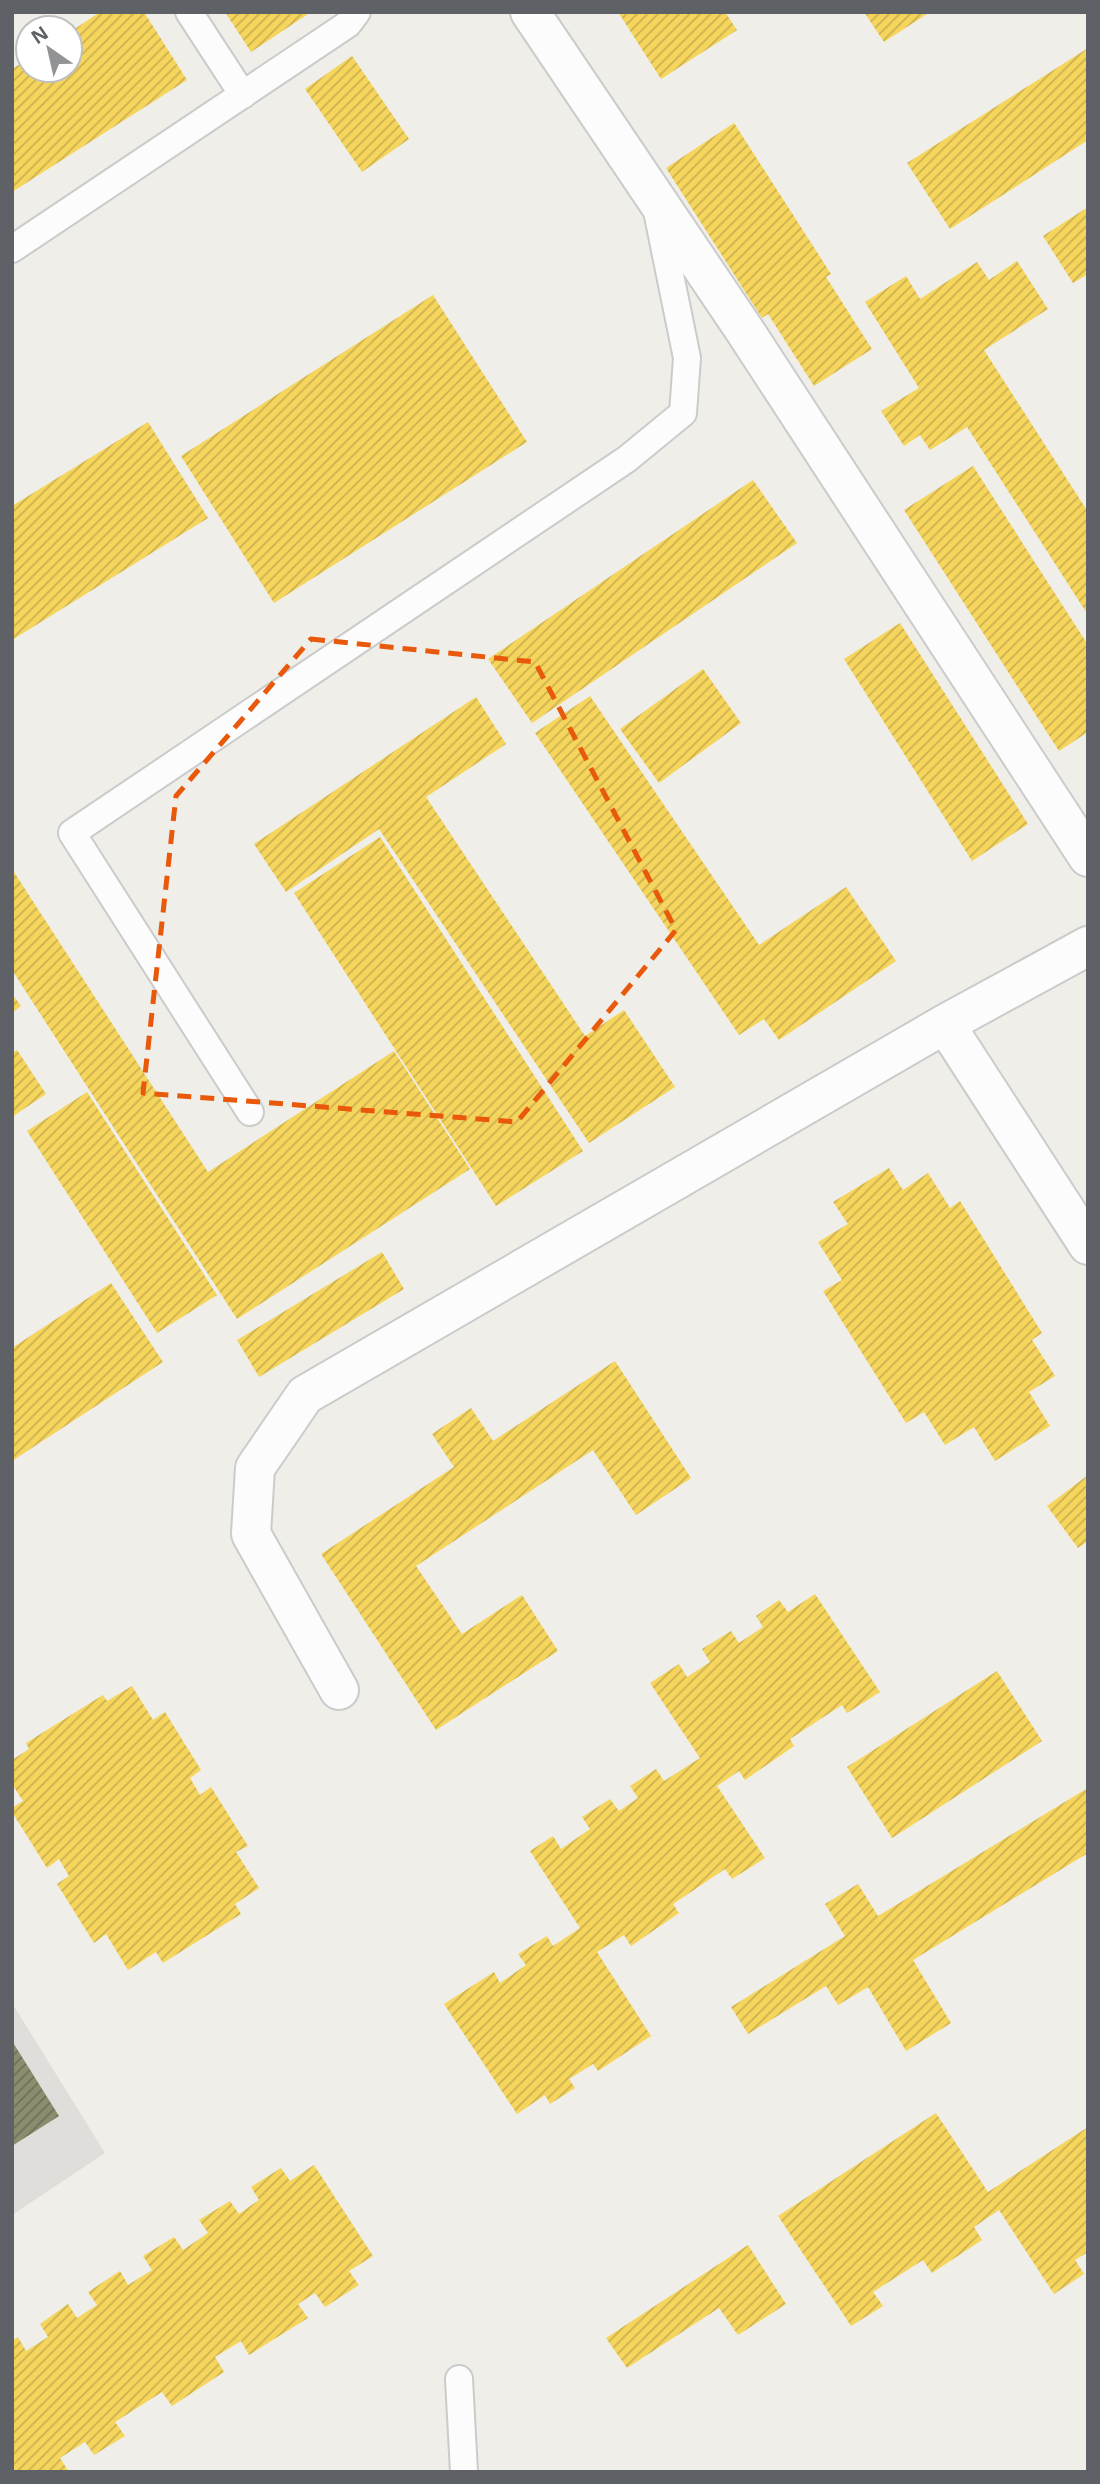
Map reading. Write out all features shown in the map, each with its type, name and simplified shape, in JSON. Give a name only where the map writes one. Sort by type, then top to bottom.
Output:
[{"type":"street","points":[[530,12],[654,195],[1088,857]]},
{"type":"street","points":[[339,1690],[251,1534],[255,1468],[305,1395],[945,1024],[1088,946]]},
{"type":"street","points":[[945,1024],[1088,1245]]},
{"type":"lane","points":[[189,12],[243,95]]},
{"type":"lane","points":[[12,249],[348,24],[357,12]]},
{"type":"lane","points":[[250,1112],[72,833],[627,459],[683,413],[687,358],[654,195]]},
{"type":"lane","points":[[459,2379],[464,2472]]},
{"type":"highlighted area","points":[[311,639],[535,662],[676,930],[517,1122],[143,1093],[176,796]]},
{"type":"shaded area","points":[[12,2003],[105,2153],[12,2215]]},
{"type":"building: Homes","points":[[100,12],[144,12],[187,80],[12,192],[12,69],[14,68],[14,84],[84,84],[84,23]]},
{"type":"building: Homes","points":[[225,12],[311,12],[251,52]]},
{"type":"building: Homes","points":[[618,12],[725,12],[737,30],[661,79]]},
{"type":"building: Homes","points":[[864,12],[930,12],[884,42]]},
{"type":"building: Homes","points":[[1088,48],[1088,140],[950,229],[907,163]]},
{"type":"building: Homes","points":[[352,56],[409,139],[362,172],[305,89]]},
{"type":"building: Homes","points":[[734,123],[831,274],[826,277],[872,349],[814,386],[768,314],[762,318],[666,168]]},
{"type":"building: Homes","points":[[1088,207],[1088,274],[1073,283],[1043,236]]},
{"type":"building: Homes","points":[[1017,261],[1048,309],[984,350],[1088,512],[1088,615],[967,427],[930,450],[920,435],[904,446],[881,411],[919,388],[865,302],[906,276],[920,299],[977,262],[989,280]]},
{"type":"building: Homes","points":[[433,295],[527,442],[274,603],[181,456]]},
{"type":"building: Homes","points":[[148,422],[208,518],[12,640],[12,506]]},
{"type":"building: Homes","points":[[973,466],[1088,645],[1088,732],[1059,751],[904,510]]},
{"type":"building: Homes","points":[[753,480],[797,543],[532,723],[488,659]]},
{"type":"building: Homes","points":[[900,623],[1028,824],[972,861],[844,659]]},
{"type":"building: Homes","points":[[703,669],[741,723],[659,783],[620,729]]},
{"type":"building: Homes","points":[[590,696],[759,945],[846,887],[896,961],[779,1040],[764,1019],[739,1035],[535,733]]},
{"type":"building: Homes","points":[[476,697],[506,744],[426,797],[585,1036],[624,1010],[675,1087],[589,1143],[379,829],[286,892],[254,844]]},
{"type":"building: Homes","points":[[380,837],[583,1151],[496,1206],[294,893]]},
{"type":"building: Homes","points":[[12,869],[208,1172],[394,1051],[470,1169],[237,1319],[12,970]]},
{"type":"building: Homes","points":[[12,994],[21,1006],[12,1013]]},
{"type":"building: Homes","points":[[17,1050],[46,1094],[12,1117],[12,1053]]},
{"type":"building: Homes","points":[[87,1092],[217,1295],[157,1333],[27,1131]]},
{"type":"building: Homes","points":[[889,1168],[903,1190],[928,1173],[950,1208],[960,1201],[1042,1333],[1032,1340],[1055,1376],[1029,1392],[1050,1426],[995,1461],[974,1427],[945,1445],[924,1412],[906,1423],[823,1291],[842,1280],[818,1242],[848,1224],[833,1202]]},
{"type":"building: Homes","points":[[382,1252],[404,1289],[259,1377],[237,1340]]},
{"type":"building: Homes","points":[[111,1283],[163,1362],[12,1461],[12,1348]]},
{"type":"building: Homes","points":[[615,1361],[691,1478],[636,1515],[593,1450],[416,1566],[462,1634],[522,1595],[558,1651],[436,1730],[321,1554],[454,1467],[432,1434],[471,1408],[493,1441]]},
{"type":"building: Homes","points":[[1088,1475],[1088,1541],[1078,1548],[1047,1506]]},
{"type":"building: Homes","points":[[815,1594],[880,1692],[847,1713],[842,1705],[790,1739],[794,1746],[745,1780],[739,1771],[717,1786],[765,1858],[732,1879],[725,1869],[673,1904],[679,1913],[631,1946],[624,1935],[597,1952],[651,2036],[598,2071],[593,2064],[569,2079],[575,2088],[550,2104],[545,2095],[517,2114],[444,2004],[494,1972],[500,1983],[526,1965],[518,1954],[547,1936],[553,1946],[580,1928],[530,1851],[553,1836],[561,1849],[590,1829],[582,1817],[610,1799],[619,1811],[638,1798],[630,1786],[656,1769],[664,1781],[700,1758],[650,1683],[679,1664],[687,1677],[710,1662],[702,1649],[731,1631],[739,1643],[763,1627],[756,1616],[779,1600],[788,1612]]},
{"type":"building: Homes","points":[[997,1671],[1042,1741],[892,1838],[847,1767]]},
{"type":"building: Homes","points":[[132,1686],[153,1720],[165,1712],[201,1770],[190,1778],[200,1795],[211,1787],[248,1846],[236,1852],[259,1888],[235,1904],[241,1914],[163,1963],[156,1952],[128,1970],[106,1934],[94,1943],[57,1884],[69,1876],[59,1859],[47,1868],[12,1812],[12,1808],[23,1801],[12,1784],[12,1760],[29,1749],[26,1743],[103,1695],[107,1701]]},
{"type":"building: Homes","points":[[1086,1789],[1088,1853],[913,1960],[951,2023],[906,2051],[868,1987],[838,2005],[826,1986],[748,2034],[731,2007],[845,1936],[825,1904],[858,1884],[878,1916]]},
{"type":"building: Homes","points":[[936,2113],[988,2192],[1088,2127],[1088,2252],[1075,2260],[1084,2274],[1054,2294],[999,2210],[974,2227],[982,2240],[932,2273],[923,2260],[873,2292],[883,2306],[851,2326],[778,2216]]},
{"type":"building: Homes","points":[[314,2165],[373,2256],[349,2271],[359,2285],[325,2307],[315,2293],[298,2304],[308,2318],[249,2355],[241,2341],[215,2357],[224,2372],[172,2406],[162,2392],[115,2422],[125,2436],[94,2455],[85,2442],[60,2458],[69,2472],[12,2472],[12,2341],[18,2337],[26,2351],[48,2337],[40,2324],[68,2304],[77,2318],[97,2305],[88,2292],[120,2271],[128,2285],[152,2270],[143,2256],[174,2237],[183,2250],[208,2233],[199,2220],[230,2201],[239,2214],[259,2200],[251,2187],[281,2168],[290,2181]]},
{"type":"building: Homes","points":[[748,2245],[786,2304],[738,2335],[719,2308],[627,2368],[606,2338]]},
{"type":"building: Industry","points":[[12,2041],[59,2116],[12,2146]]}]
